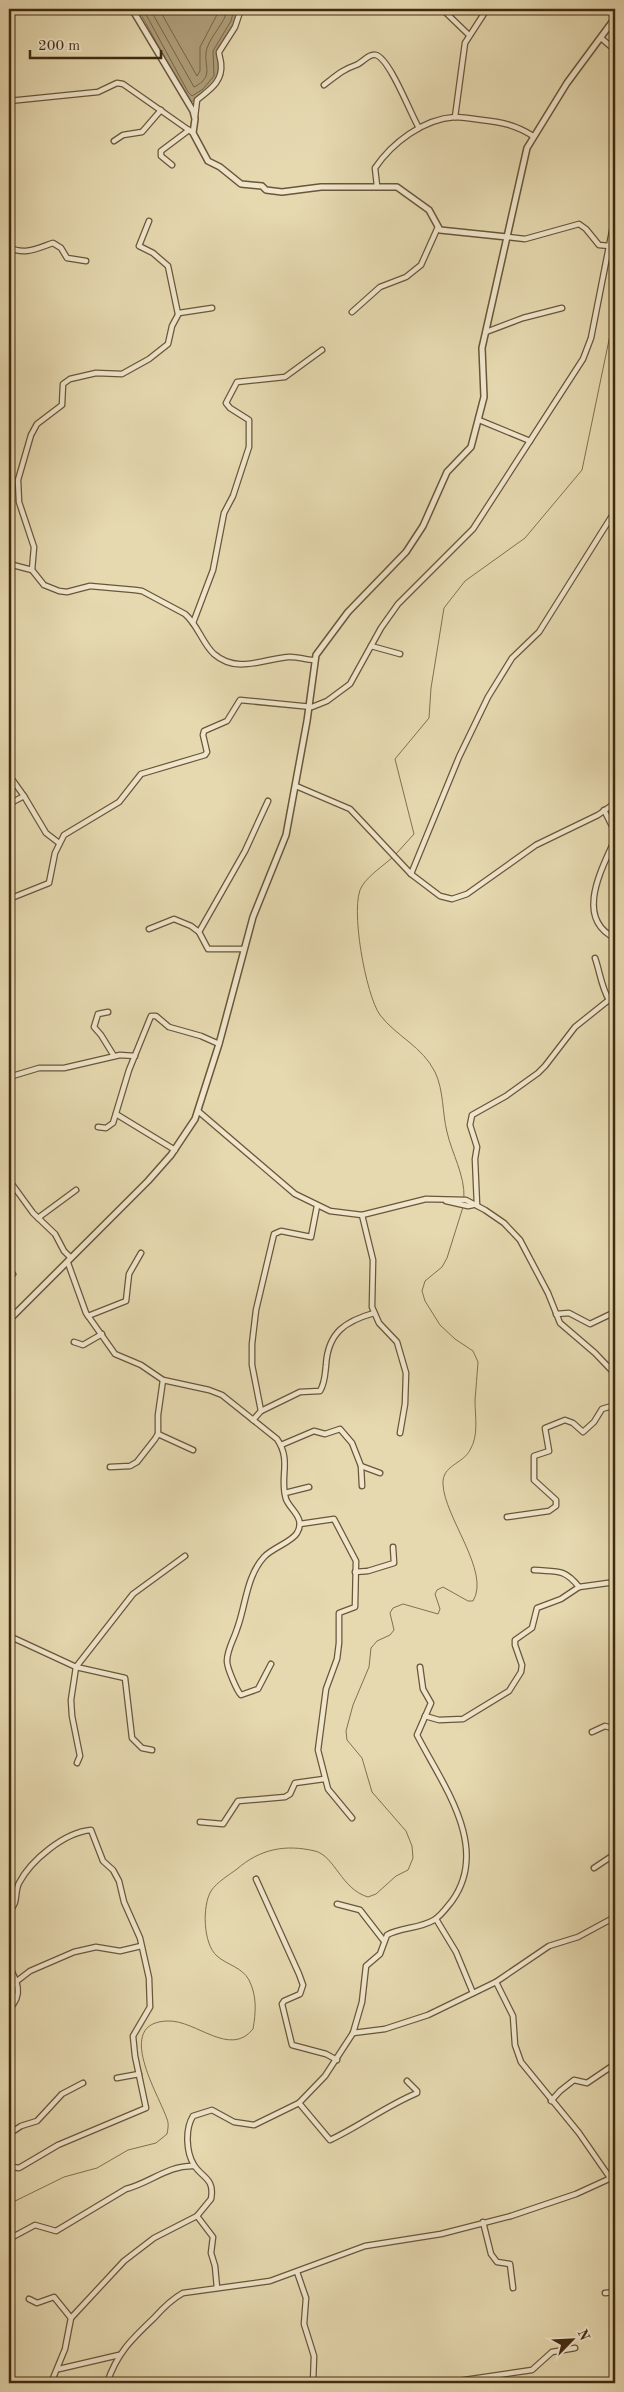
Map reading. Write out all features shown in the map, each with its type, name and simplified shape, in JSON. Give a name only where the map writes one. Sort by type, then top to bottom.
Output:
[{"type":"street","points":[[132,9],[195,117]]},
{"type":"street","points":[[172,165],[162,158],[161,151],[191,131],[197,100],[212,89],[218,81],[221,64],[219,52],[236,27],[241,9]]},
{"type":"street","points":[[442,9],[469,35]]},
{"type":"street","points":[[455,117],[464,47],[469,35],[487,9]]},
{"type":"street","points":[[9,1320],[148,1181],[175,1150],[198,1111],[219,1044],[243,949],[286,835],[309,707],[314,660],[337,624],[412,544],[423,526],[444,475],[469,451],[479,420],[484,391],[482,350],[522,164],[533,136],[568,83],[615,18]]},
{"type":"street","points":[[601,38],[615,50]]},
{"type":"street","points":[[324,85],[347,67],[358,65],[363,60],[376,55],[390,68],[419,128]]},
{"type":"street","points":[[9,101],[98,92],[117,83],[123,84],[191,131],[208,161],[220,166],[241,184],[262,186],[266,190],[282,192],[322,187],[390,186],[402,190],[429,210],[438,228],[446,232],[525,238],[579,224],[600,245],[610,246]]},
{"type":"street","points":[[114,141],[123,135],[142,132],[161,110]]},
{"type":"street","points":[[377,186],[374,172],[377,164],[400,141],[419,128],[442,120],[455,117],[506,123],[533,136]]},
{"type":"street","points":[[9,899],[48,882],[59,843],[64,835],[119,802],[138,776],[205,755],[207,752],[203,735],[204,731],[227,721],[240,700],[309,707],[328,701],[350,684],[371,646],[398,604],[473,529],[587,350],[615,216]]},
{"type":"street","points":[[32,570],[34,547],[22,514],[17,489],[31,435],[37,424],[61,407],[61,386],[67,380],[96,373],[122,374],[163,350],[168,344],[172,326],[178,314],[168,266],[153,253],[139,246],[149,221]]},
{"type":"street","points":[[352,312],[380,287],[406,276],[422,265],[438,228]]},
{"type":"street","points":[[9,247],[17,251],[30,251],[53,243],[68,258],[86,261]]},
{"type":"street","points":[[178,314],[212,308]]},
{"type":"street","points":[[486,332],[524,318],[562,308]]},
{"type":"street","points":[[193,623],[213,570],[224,513],[233,496],[250,444],[249,420],[227,405],[232,390],[239,382],[285,377],[322,350]]},
{"type":"street","points":[[479,420],[530,441]]},
{"type":"street","points":[[411,874],[459,757],[488,697],[512,658],[539,632],[615,511]]},
{"type":"street","points":[[9,564],[32,570],[44,585],[59,591],[68,592],[90,586],[142,591],[185,614],[193,623],[206,645],[216,655],[233,664],[250,665],[287,657],[314,660]]},
{"type":"street","points":[[371,646],[400,654]]},
{"type":"street","points":[[9,775],[46,833],[59,843]]},
{"type":"street","points":[[296,786],[349,808],[403,867],[440,896],[452,899],[468,894],[536,845],[615,803]]},
{"type":"street","points":[[9,804],[24,796]]},
{"type":"street","points":[[199,932],[245,851],[268,801]]},
{"type":"street","points":[[604,810],[615,832]]},
{"type":"street","points":[[615,840],[598,880],[593,898],[595,916],[599,925],[615,938]]},
{"type":"street","points":[[149,929],[174,919],[192,926],[199,932],[208,949],[243,949]]},
{"type":"street","points":[[595,958],[602,986],[609,1000]]},
{"type":"street","points":[[475,1205],[475,1160],[477,1147],[470,1125],[472,1115],[506,1096],[538,1073],[575,1027],[615,995]]},
{"type":"street","points":[[108,1012],[98,1014],[94,1027],[102,1035],[114,1056]]},
{"type":"street","points":[[98,1127],[110,1126],[116,1114],[135,1056],[152,1015],[169,1027],[201,1036],[219,1044]]},
{"type":"street","points":[[9,1077],[39,1068],[69,1067],[114,1056],[135,1056]]},
{"type":"street","points":[[198,1111],[285,1186],[317,1206],[330,1211],[362,1215],[422,1199],[445,1200],[475,1205],[504,1223],[520,1240],[548,1293],[556,1314],[565,1328],[595,1353],[615,1374]]},
{"type":"street","points":[[116,1114],[175,1150]]},
{"type":"street","points":[[9,1180],[38,1218],[55,1234],[70,1260],[83,1307],[116,1354],[141,1365],[163,1380],[219,1394],[253,1420],[281,1445],[286,1462],[286,1500],[300,1524],[297,1533],[272,1549],[257,1566],[248,1588],[239,1624],[227,1658],[228,1671],[242,1695],[258,1689],[271,1664]]},
{"type":"street","points":[[38,1218],[76,1190]]},
{"type":"street","points":[[261,1411],[252,1365],[252,1344],[256,1310],[274,1234],[280,1231],[311,1237],[317,1206]]},
{"type":"street","points":[[362,1215],[373,1260],[371,1300],[374,1313],[379,1323],[397,1342],[406,1373],[405,1404],[400,1433]]},
{"type":"street","points":[[88,1316],[126,1302],[129,1274],[140,1253]]},
{"type":"street","points":[[556,1314],[569,1313],[590,1324],[615,1312]]},
{"type":"street","points":[[253,1420],[261,1411],[300,1392],[320,1391],[325,1379],[330,1340],[353,1319],[374,1313]]},
{"type":"street","points":[[74,1342],[83,1345],[102,1334]]},
{"type":"street","points":[[110,1467],[130,1466],[137,1462],[158,1434],[158,1415],[163,1380]]},
{"type":"street","points":[[507,1517],[549,1511],[556,1506],[556,1500],[534,1480],[534,1456],[549,1452],[545,1428],[566,1420],[573,1423],[583,1432],[594,1422],[602,1410],[615,1405]]},
{"type":"street","points":[[281,1445],[314,1430],[325,1434],[340,1430],[352,1443],[361,1466],[362,1486]]},
{"type":"street","points":[[158,1434],[193,1450]]},
{"type":"street","points":[[361,1466],[380,1473]]},
{"type":"street","points":[[285,1493],[309,1487]]},
{"type":"street","points":[[300,1524],[329,1518],[336,1520],[356,1561],[355,1607],[339,1613],[338,1651],[326,1689],[318,1750],[324,1779],[335,1799],[352,1818]]},
{"type":"street","points":[[355,1572],[368,1571],[394,1563],[393,1547]]},
{"type":"street","points":[[77,1763],[80,1756],[72,1716],[71,1700],[76,1667],[133,1594],[185,1556]]},
{"type":"street","points":[[534,1570],[565,1573],[571,1576],[579,1587]]},
{"type":"street","points":[[425,1716],[439,1720],[463,1719],[510,1692],[521,1672],[522,1665],[515,1640],[532,1628],[537,1608],[561,1600],[579,1587],[615,1582]]},
{"type":"street","points":[[9,1636],[76,1667],[125,1678],[132,1738],[142,1748],[152,1750]]},
{"type":"street","points":[[51,2383],[67,2343],[71,2318],[124,2261],[154,2238],[197,2216],[211,2199],[212,2190],[204,2174],[194,2166],[186,2132],[195,2114],[212,2110],[234,2122],[254,2125],[299,2102],[324,2077],[354,2033],[362,2002],[366,1966],[380,1954],[384,1940],[393,1932],[419,1926],[436,1919],[463,1882],[466,1865],[466,1838],[452,1803],[417,1735],[430,1703],[423,1689],[420,1667]]},
{"type":"street","points":[[592,1732],[605,1726],[615,1729]]},
{"type":"street","points":[[200,1822],[223,1824],[238,1801],[285,1797],[290,1794],[296,1783],[324,1779]]},
{"type":"street","points":[[9,1911],[15,1906],[18,1885],[34,1862],[60,1842],[89,1830],[103,1861],[115,1873],[124,1902],[138,1932],[149,1978],[150,2003],[146,2016],[137,2027],[133,2036],[139,2074],[147,2106],[58,2145],[19,2168],[13,2167],[9,2162]]},
{"type":"street","points":[[594,1868],[615,1854]]},
{"type":"street","points":[[256,1879],[286,1942],[302,1982],[300,1994],[284,2001],[282,2004],[292,2045],[326,2054],[337,2060]]},
{"type":"street","points":[[337,1904],[360,1910],[384,1940]]},
{"type":"street","points":[[354,2033],[385,2029],[407,2023],[496,1982],[546,1948],[578,1937],[615,1917]]},
{"type":"street","points":[[436,1919],[456,1952],[473,1993]]},
{"type":"street","points":[[17,1981],[37,1967],[74,1952],[96,1947],[120,1951],[141,1946]]},
{"type":"street","points":[[9,1966],[17,1981],[18,1995],[9,2009]]},
{"type":"street","points":[[107,2383],[119,2355],[132,2337],[179,2295],[217,2288],[256,2284],[297,2272],[368,2246],[441,2234],[542,2207],[613,2181],[579,2133],[551,2101],[518,2056],[514,2038],[513,2016],[496,1982]]},
{"type":"street","points":[[551,2101],[560,2090],[574,2080],[587,2083],[615,2064]]},
{"type":"street","points":[[117,2078],[139,2074]]},
{"type":"street","points":[[299,2102],[330,2140],[356,2128],[382,2109],[417,2093],[407,2081]]},
{"type":"street","points":[[9,2134],[21,2126],[37,2121],[62,2094],[83,2083]]},
{"type":"street","points":[[9,2239],[37,2225],[56,2231],[126,2189],[140,2185],[156,2175],[178,2167],[194,2166]]},
{"type":"street","points":[[197,2216],[214,2237],[211,2253],[215,2266],[217,2288]]},
{"type":"street","points":[[483,2222],[492,2257],[497,2262],[510,2264],[513,2288]]},
{"type":"street","points":[[297,2272],[306,2298],[304,2324],[314,2356],[313,2383]]},
{"type":"street","points":[[605,2293],[615,2292]]},
{"type":"street","points":[[29,2299],[37,2303],[51,2297],[56,2298],[71,2318]]},
{"type":"street","points":[[444,2383],[532,2370],[552,2352],[575,2348]]},
{"type":"street","points":[[58,2369],[119,2355]]},
{"type":"water","points":[[138,9],[239,9],[236,23],[220,48],[219,77],[214,86],[190,103]]},
{"type":"waterway","points":[[396,854],[414,834],[395,759],[429,718],[431,688],[444,608],[465,581],[525,538],[582,470],[615,311]]},
{"type":"waterway","points":[[393,857],[372,874],[362,886],[358,896],[358,930],[365,971],[369,989],[380,1015],[423,1055],[435,1072],[440,1087],[445,1124],[464,1189],[464,1198]]},
{"type":"waterway","points":[[9,2204],[64,2177],[97,2168],[128,2150],[156,2143],[167,2134],[168,2121],[149,2078],[141,2046],[144,2033],[152,2025],[168,2021],[179,2022],[212,2036],[234,2040],[244,2037],[253,2029],[255,2004],[249,1980],[242,1972],[217,1956],[209,1943],[205,1925],[206,1906],[211,1891],[220,1882],[255,1857],[283,1848],[304,1849],[322,1854],[351,1887],[368,1897],[376,1894],[396,1876],[408,1870],[413,1858],[412,1846],[406,1831],[372,1792],[362,1758],[347,1740],[346,1731],[353,1705],[369,1667],[371,1648],[377,1641],[390,1635],[394,1630],[390,1613],[393,1608],[403,1604],[438,1614],[440,1609],[435,1594],[437,1590],[443,1587],[468,1601],[473,1601],[477,1589],[472,1560],[445,1497],[443,1484],[446,1473],[467,1455],[475,1438],[478,1362],[473,1351],[455,1339],[440,1325],[425,1301],[422,1291],[425,1281],[442,1267],[447,1258],[463,1207]]}]
